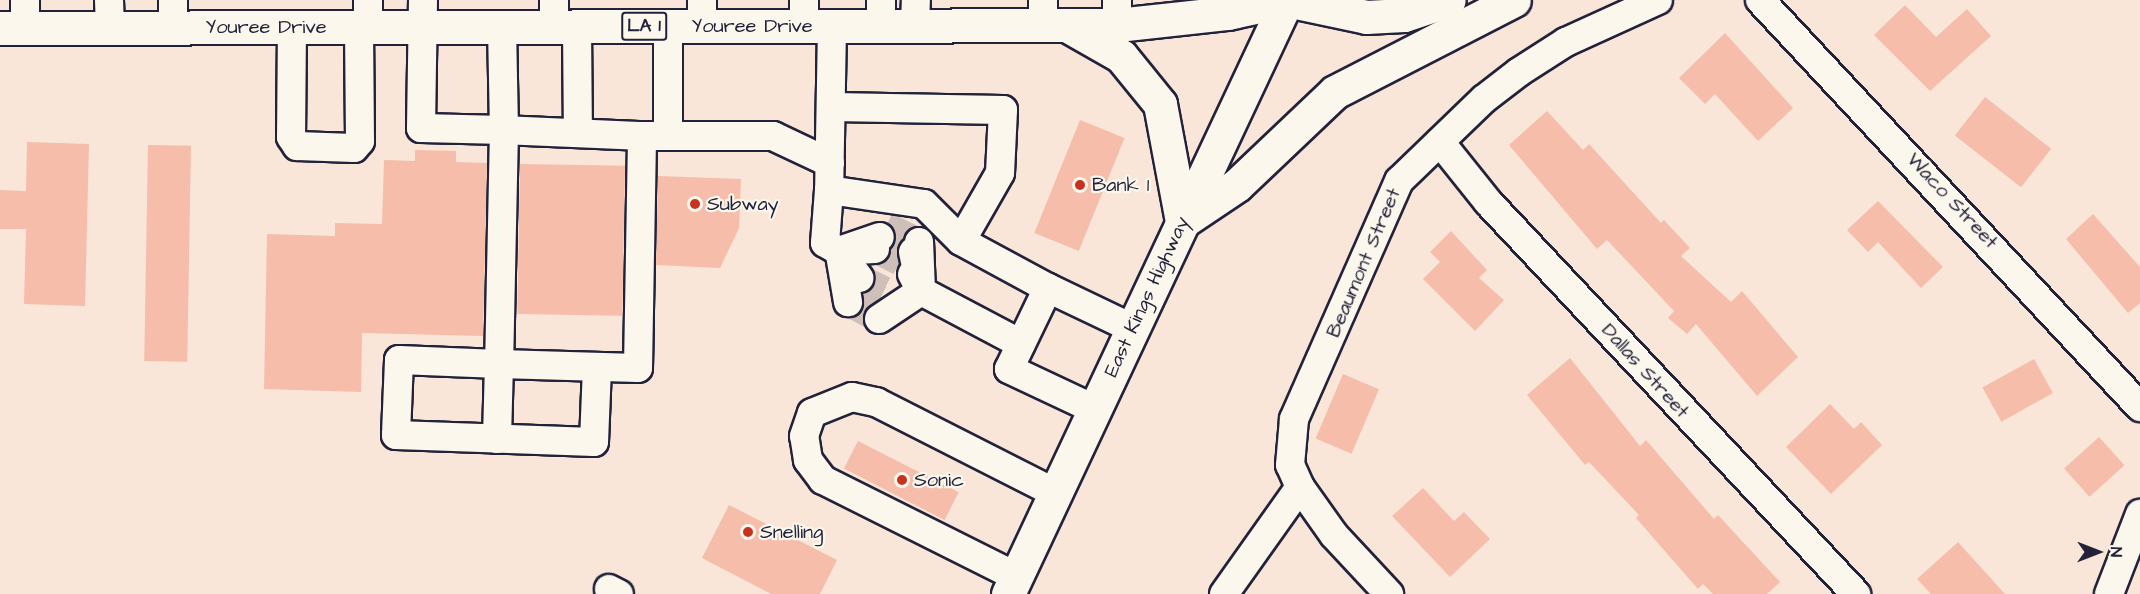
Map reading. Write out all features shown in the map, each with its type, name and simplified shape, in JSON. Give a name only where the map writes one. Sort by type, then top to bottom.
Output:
[{"type":"main road","name":"Youree Drive","points":[[17,18],[173,13],[292,26],[423,13],[502,26],[561,17],[668,26],[702,13],[813,17],[915,12],[1051,17],[1117,13],[1228,13],[1287,0],[1366,17],[1404,15],[1449,0]]},
{"type":"main road","name":"East Kings Highway","points":[[1011,589],[1287,0]]},
{"type":"main road","points":[[1051,17],[1121,56],[1160,104],[1182,222],[1237,185],[1335,92],[1514,0]]},
{"type":"street","name":"Beaumont Street","points":[[1389,594],[1334,535],[1300,487],[1290,465],[1294,418],[1387,200],[1417,161],[1519,72],[1566,42],[1658,0]]},
{"type":"street","name":"Waco Street","points":[[1760,0],[2140,407]]},
{"type":"street","points":[[423,13],[421,128],[655,136],[773,136],[829,176],[924,204],[961,241],[1048,288],[1132,328]]},
{"type":"street","points":[[292,26],[291,137],[297,146],[354,148],[360,141],[365,17]]},
{"type":"street","points":[[561,17],[578,133]]},
{"type":"street","points":[[813,17],[833,107],[825,243],[839,251],[853,290]]},
{"type":"street","points":[[497,439],[504,130],[502,26]]},
{"type":"street","points":[[597,368],[594,442],[396,435],[399,360],[638,368],[655,136],[668,26]]},
{"type":"street","points":[[833,107],[1003,110],[1000,173],[961,241]]},
{"type":"street","name":"Dallas Street","points":[[1440,142],[1488,202],[1856,594]]},
{"type":"street","points":[[839,251],[880,237]]},
{"type":"street","points":[[913,253],[921,291]]},
{"type":"street","points":[[1048,288],[1009,369],[1094,409]]},
{"type":"street","points":[[921,291],[1021,344]]},
{"type":"street","points":[[885,307],[921,291]]},
{"type":"street","points":[[1011,589],[823,480],[808,460],[804,436],[812,413],[852,397],[876,402],[1055,493]]},
{"type":"street","points":[[1224,594],[1300,487]]},
{"type":"street","points":[[2109,594],[2140,514]]},
{"type":"building","points":[[1905,5],[1936,37],[1967,9],[1991,36],[1930,91],[1874,35]]},
{"type":"building","points":[[1725,33],[1793,108],[1758,141],[1715,94],[1705,104],[1679,78]]},
{"type":"building","points":[[1985,97],[2051,149],[2021,187],[1955,136]]},
{"type":"building","points":[[1547,111],[1583,150],[1589,144],[1661,223],[1664,220],[1690,248],[1681,256],[1731,302],[1742,291],[1798,357],[1757,396],[1696,324],[1687,334],[1668,318],[1674,311],[1607,240],[1597,249],[1509,145]]},
{"type":"building","name":"Bank 1","points":[[1080,120],[1125,138],[1079,251],[1034,233]]},
{"type":"building","points":[[27,142],[89,144],[85,306],[24,304],[26,229],[0,229],[0,190],[26,191]]},
{"type":"building","points":[[148,145],[191,146],[187,362],[144,361]]},
{"type":"building","points":[[415,150],[456,151],[456,162],[487,163],[483,336],[362,333],[361,392],[264,389],[267,234],[335,236],[335,223],[382,224],[384,160],[415,161]]},
{"type":"building","points":[[520,164],[625,166],[622,316],[517,314]]},
{"type":"building","name":"Subway","points":[[658,176],[741,179],[739,228],[720,268],[656,265]]},
{"type":"building","points":[[1878,201],[1943,267],[1921,288],[1878,242],[1868,252],[1847,230]]},
{"type":"building","points":[[2093,214],[2140,267],[2140,303],[2128,313],[2066,239]]},
{"type":"building","points":[[1451,231],[1487,270],[1479,278],[1504,300],[1475,331],[1423,279],[1440,262],[1430,252]]},
{"type":"building","points":[[1570,358],[1640,446],[1646,440],[1714,519],[1718,515],[1780,582],[1767,594],[1713,594],[1703,584],[1698,589],[1636,518],[1639,515],[1589,462],[1585,465],[1527,395]]},
{"type":"building","points":[[2034,359],[2053,393],[2001,422],[1982,388]]},
{"type":"building","points":[[1343,374],[1379,389],[1352,454],[1316,438]]},
{"type":"building","points":[[1830,404],[1854,429],[1861,422],[1882,445],[1831,494],[1786,447]]},
{"type":"building","points":[[2099,437],[2124,465],[2089,497],[2064,468]]},
{"type":"building","name":"Sonic","points":[[858,441],[959,492],[945,520],[844,469]]},
{"type":"building","points":[[1423,488],[1454,521],[1464,512],[1490,539],[1450,577],[1392,516]]},
{"type":"building","name":"Snelling","points":[[729,505],[837,560],[820,594],[771,594],[702,558]]},
{"type":"building","points":[[1958,542],[2005,594],[1931,594],[1917,579]]},
{"type":"tunnel","points":[[886,226],[919,242]]},
{"type":"tunnel","points":[[875,249],[906,265]]},
{"type":"tunnel","points":[[859,278],[892,294]]},
{"type":"tunnel","points":[[848,302],[879,319]]},
{"type":"place","name":"Bank 1","points":[[1080,185]]},
{"type":"place","name":"Subway","points":[[695,204]]},
{"type":"place","name":"Sonic","points":[[902,480]]},
{"type":"place","name":"Snelling","points":[[748,532]]}]
